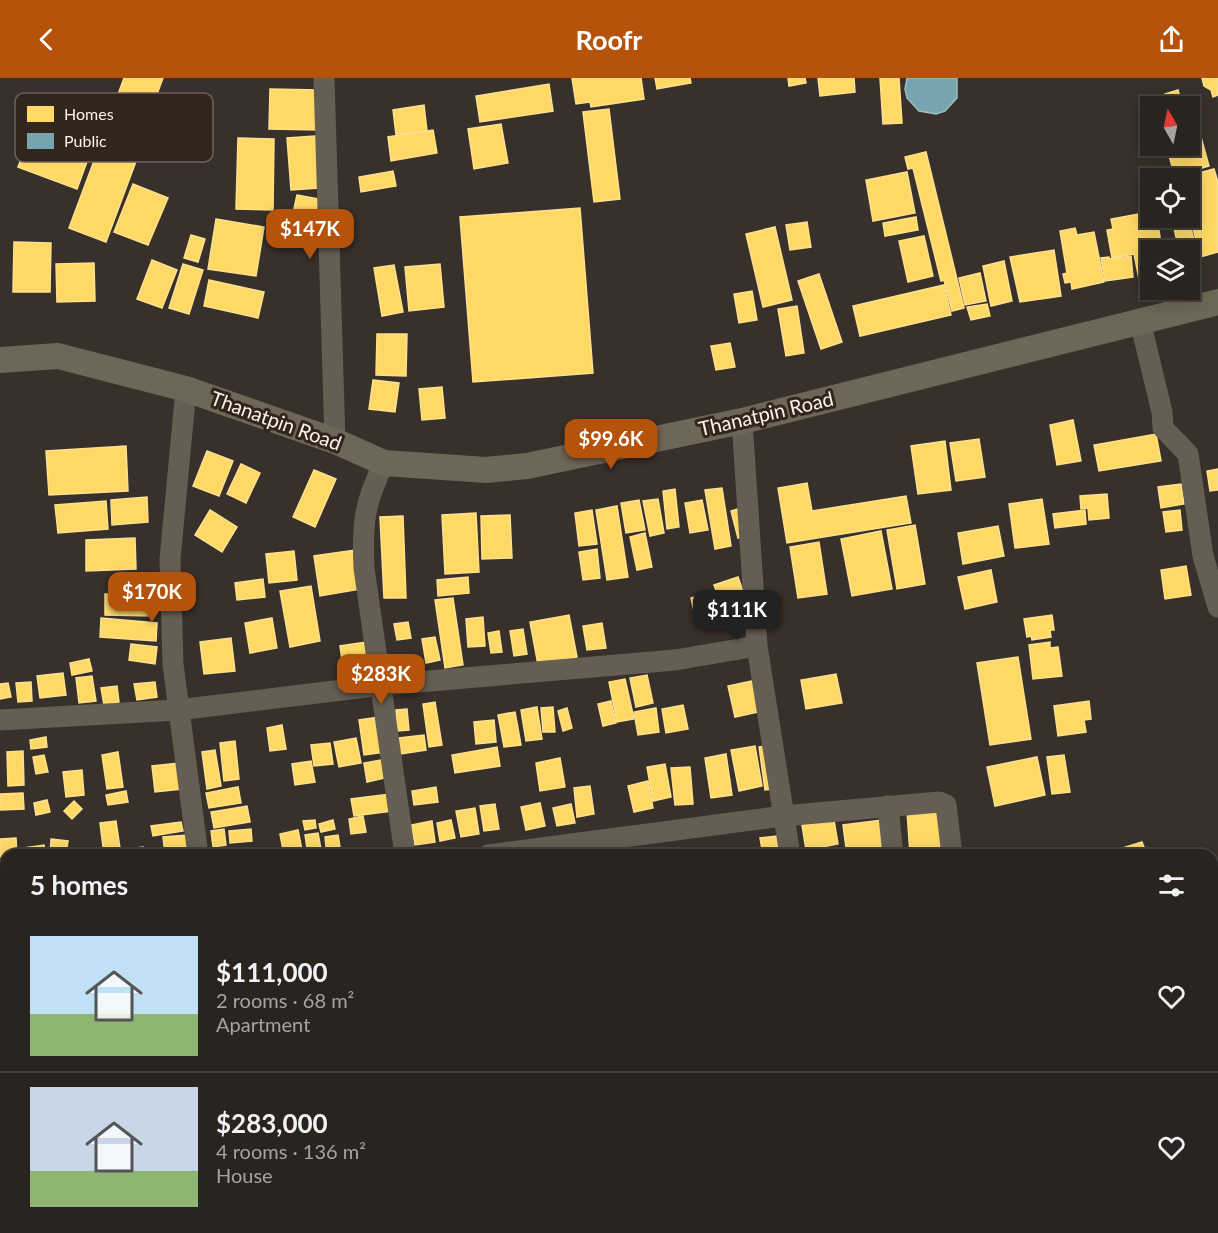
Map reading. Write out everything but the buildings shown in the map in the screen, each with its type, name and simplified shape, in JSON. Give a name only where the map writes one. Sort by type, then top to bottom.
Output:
[{"type":"main road","name":"Thanatpin Road","points":[[0,360],[58,356],[186,389],[335,441],[384,463],[486,470],[516,467],[742,421],[1218,302]]},
{"type":"street","points":[[324,78],[335,441]]},
{"type":"street","points":[[1140,321],[1162,412],[1163,428],[1188,454],[1190,461],[1203,556],[1218,607]]},
{"type":"street","points":[[186,389],[170,559],[173,664],[197,849]]},
{"type":"street","points":[[742,421],[757,646],[789,849]]},
{"type":"street","points":[[384,463],[369,493],[362,530],[364,568],[383,685],[404,849]]},
{"type":"street","points":[[0,720],[178,710],[383,685],[675,660],[757,646]]},
{"type":"street","points":[[533,849],[783,816],[939,802],[946,805],[951,849]]},
{"type":"street","points":[[888,806],[892,849]]}]
